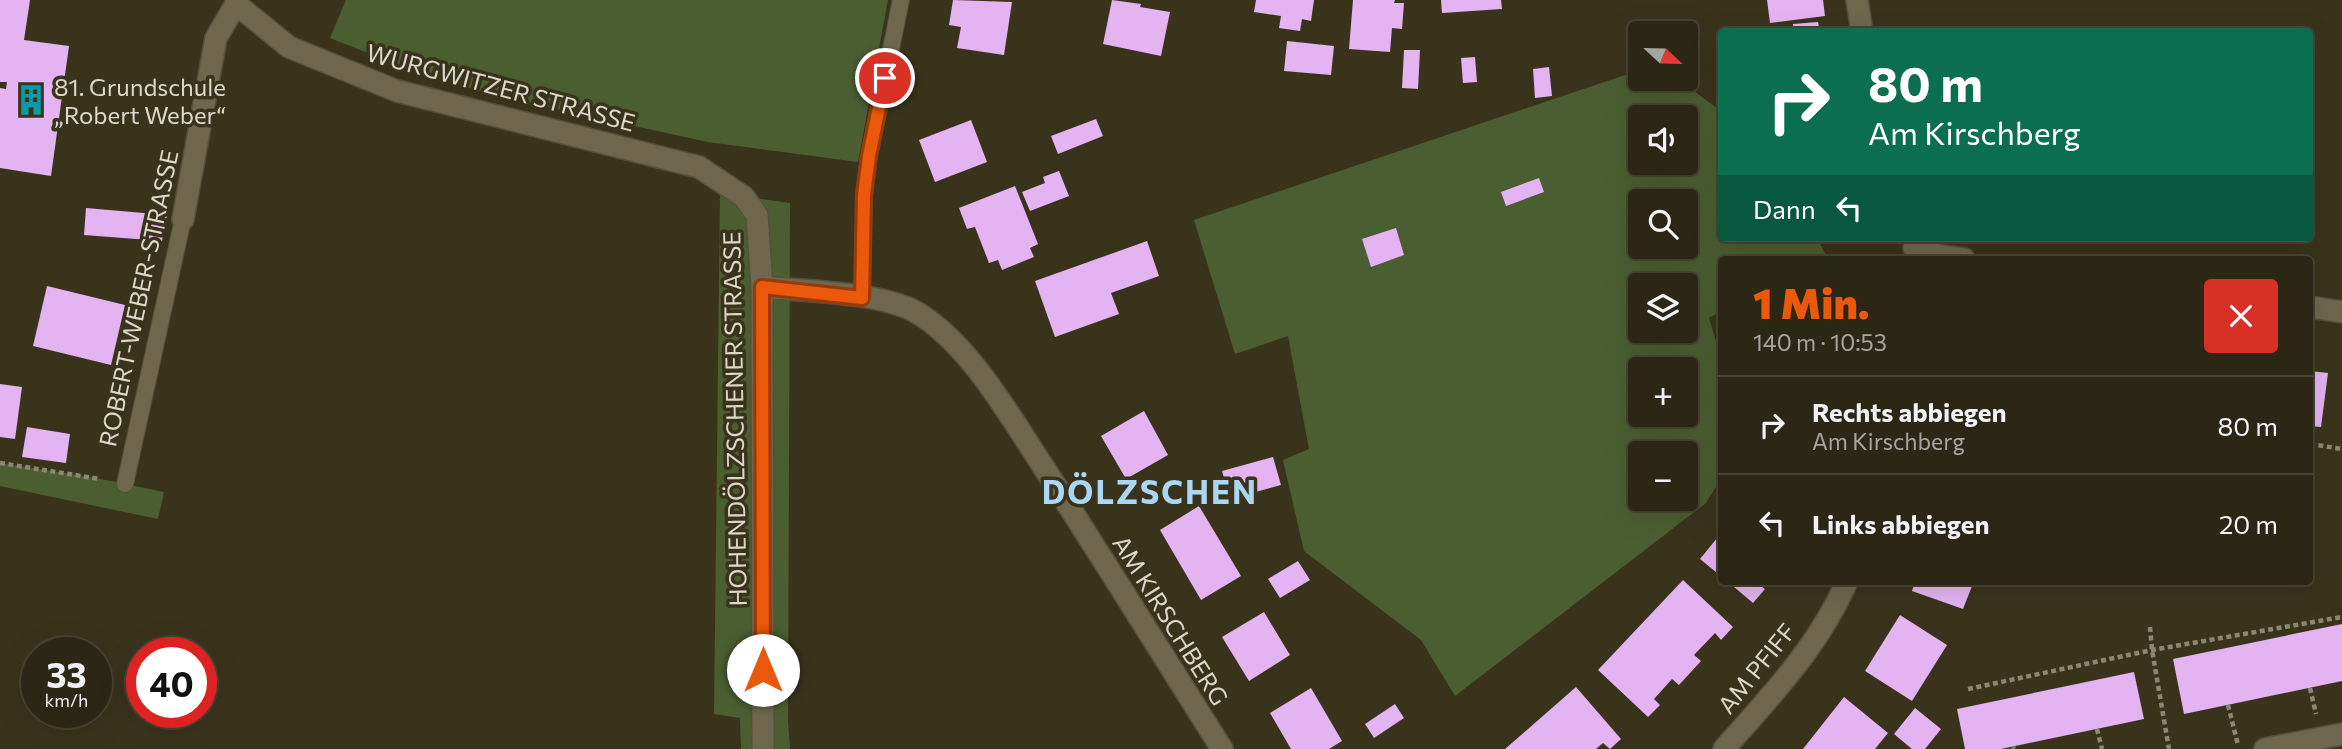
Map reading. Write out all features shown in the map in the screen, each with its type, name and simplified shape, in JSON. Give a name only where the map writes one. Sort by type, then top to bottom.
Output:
[{"type":"street","points":[[1857,0],[1861,28]]},
{"type":"street","name":"WURGWITZER STRASSE","points":[[236,2],[289,47],[397,91],[699,167],[744,197],[757,215]]},
{"type":"street","name":"ROBERT-WEBER-STRASSE","points":[[183,219],[216,38],[236,2]]},
{"type":"street","name":"HOHENDÖLZSCHENER STRASSE","points":[[757,215],[762,287],[763,749]]},
{"type":"street","points":[[1911,248],[1942,256]]},
{"type":"street","name":"AM KIRSCHBERG","points":[[762,287],[862,298],[912,310],[935,325],[983,375],[1222,749]]},
{"type":"street","points":[[2313,307],[2342,312]]},
{"type":"street","name":"AM PFIFF","points":[[1724,749],[1793,672],[1839,600],[1845,585]]},
{"type":"street","points":[[2264,749],[2342,734]]},
{"type":"lane","points":[[862,298],[864,195],[869,156],[901,0]]},
{"type":"lane","name":"ROBERT-WEBER-STRASSE","points":[[125,484],[183,219]]},
{"type":"path","points":[[2313,444],[2342,449]]},
{"type":"path","points":[[0,463],[125,484]]},
{"type":"path","points":[[1968,689],[2152,649],[2342,617]]},
{"type":"path","points":[[2150,627],[2169,749]]},
{"type":"path","points":[[2228,705],[2239,749]]},
{"type":"path","points":[[2097,729],[2102,749]]},
{"type":"green space","points":[[346,0],[888,0],[858,162],[708,142],[497,96],[413,71],[330,38]]},
{"type":"green space","points":[[1628,74],[1628,91],[1694,91],[1718,109],[1718,242],[1819,242],[1826,256],[1718,256],[1718,313],[1709,318],[1718,348],[1718,484],[1706,503],[1698,509],[1698,441],[1628,441],[1628,511],[1696,511],[1455,696],[1421,640],[1304,551],[1283,460],[1309,449],[1288,336],[1235,354],[1194,220]]},
{"type":"green space","points":[[720,193],[790,203],[790,749],[741,749],[740,718],[714,714]]},
{"type":"green space","points":[[0,463],[164,492],[158,519],[0,486]]},
{"type":"building","name":"81. Grundschule „Robert Weber“","points":[[0,0],[30,0],[24,40],[69,46],[51,176],[0,168],[0,88],[6,89],[7,82],[0,82]]},
{"type":"building","points":[[953,0],[1012,2],[1004,55],[957,48],[961,27],[949,25]]},
{"type":"building","points":[[1112,0],[1170,12],[1161,56],[1103,44]]},
{"type":"building","points":[[1256,0],[1314,0],[1311,21],[1302,19],[1300,31],[1279,28],[1281,16],[1254,12]]},
{"type":"building","points":[[1353,0],[1395,0],[1394,3],[1404,3],[1402,29],[1392,28],[1390,52],[1349,49]]},
{"type":"building","points":[[1441,0],[1501,0],[1502,9],[1442,13]]},
{"type":"building","points":[[1767,0],[1823,0],[1825,16],[1770,23]]},
{"type":"building","points":[[1818,22],[1819,28],[1793,28],[1793,24]]},
{"type":"building","points":[[1287,41],[1334,46],[1331,75],[1284,71]]},
{"type":"building","points":[[1404,50],[1420,50],[1418,89],[1402,88]]},
{"type":"building","points":[[1475,57],[1477,82],[1463,83],[1461,58]]},
{"type":"building","points":[[1549,67],[1552,96],[1535,98],[1533,69]]},
{"type":"building","points":[[1096,119],[1103,136],[1058,154],[1051,136]]},
{"type":"building","points":[[971,120],[987,162],[935,182],[919,140]]},
{"type":"building","points":[[1059,171],[1069,196],[1030,211],[1022,192],[1045,183],[1043,177]]},
{"type":"building","points":[[1539,178],[1544,192],[1506,206],[1501,192]]},
{"type":"building","points":[[1015,186],[1038,244],[1030,248],[1034,257],[1002,270],[998,260],[989,263],[975,227],[967,229],[959,208]]},
{"type":"building","points":[[86,208],[167,215],[162,241],[84,235]]},
{"type":"building","points":[[1396,228],[1404,255],[1371,267],[1362,239]]},
{"type":"building","points":[[1147,241],[1159,276],[1111,293],[1119,314],[1055,337],[1035,281]]},
{"type":"building","points":[[47,286],[125,305],[111,365],[33,346]]},
{"type":"building","points":[[2313,371],[2328,373],[2321,427],[2313,426]]},
{"type":"building","points":[[0,384],[22,387],[15,439],[0,437]]},
{"type":"building","points":[[1144,411],[1168,455],[1126,479],[1101,436]]},
{"type":"building","points":[[27,427],[70,434],[66,463],[22,457]]},
{"type":"building","points":[[1273,457],[1281,485],[1230,499],[1222,471]]},
{"type":"building","points":[[1199,506],[1241,576],[1201,600],[1160,530]]},
{"type":"building","points":[[1718,537],[1718,574],[1700,559]]},
{"type":"building","points":[[1298,561],[1310,580],[1280,598],[1268,579]]},
{"type":"building","points":[[1683,580],[1733,627],[1721,640],[1715,633],[1694,655],[1701,661],[1679,685],[1672,679],[1654,699],[1660,705],[1648,717],[1598,670]]},
{"type":"building","points":[[1732,585],[1759,585],[1765,589],[1753,603]]},
{"type":"building","points":[[1914,585],[1972,585],[1963,609],[1912,591]]},
{"type":"building","points":[[1264,612],[1290,655],[1249,681],[1222,637]]},
{"type":"building","points":[[1900,615],[1947,645],[1912,701],[1865,671]]},
{"type":"building","points":[[2342,624],[2342,681],[2184,714],[2173,659]]},
{"type":"building","points":[[2134,672],[2144,719],[2001,749],[1965,749],[1957,709]]},
{"type":"building","points":[[1576,687],[1621,739],[1610,749],[1603,743],[1596,749],[1505,749]]},
{"type":"building","points":[[1311,688],[1342,741],[1329,749],[1291,749],[1270,713]]},
{"type":"building","points":[[1844,697],[1888,733],[1875,749],[1803,749]]},
{"type":"building","points":[[1395,704],[1404,718],[1374,738],[1365,724]]},
{"type":"building","points":[[1915,708],[1941,729],[1925,749],[1912,749],[1894,734]]},
{"type":"place","name":"81. Grundschule „Robert Weber“","points":[[31,100]]},
{"type":"district","name":"DÖLZSCHEN","points":[[1150,491]]},
{"type":"route","points":[[763,670],[762,287],[862,298],[864,195],[885,78]]}]
